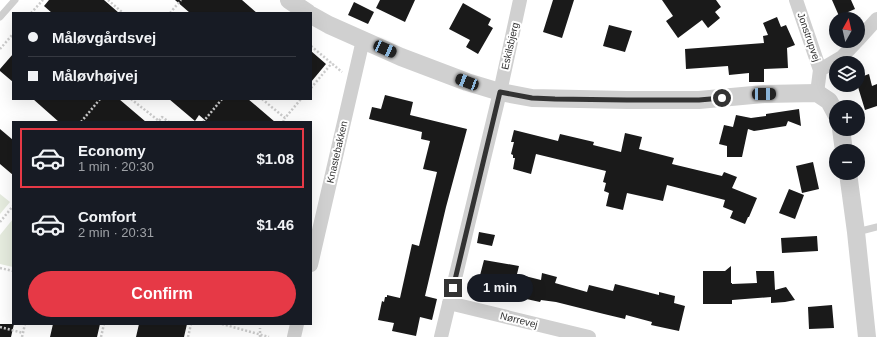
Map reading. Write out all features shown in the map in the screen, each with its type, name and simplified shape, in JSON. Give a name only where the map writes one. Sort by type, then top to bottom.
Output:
[{"type":"street","points":[[288,0],[306,12]]},
{"type":"street","name":"Eskilsbjerg","points":[[441,337],[500,92],[520,0]]},
{"type":"street","name":"Jonstrupvej","points":[[796,0],[820,70],[817,93]]},
{"type":"street","points":[[312,16],[329,25],[401,57],[467,82],[500,92],[532,98],[699,100],[764,94],[817,93],[829,101]]},
{"type":"street","points":[[865,32],[877,19]]},
{"type":"street","name":"Knastebakken","points":[[312,261],[363,40]]},
{"type":"street","points":[[820,70],[842,58],[850,48]]},
{"type":"street","points":[[849,180],[867,337]]},
{"type":"street","name":"Nørrevej","points":[[449,303],[589,337]]},
{"type":"street","points":[[294,337],[297,325]]},
{"type":"lane","points":[[0,17],[15,0]]},
{"type":"lane","points":[[856,232],[877,227]]},
{"type":"path","points":[[32,12],[43,0]]},
{"type":"path","points":[[108,0],[122,12]]},
{"type":"path","points":[[171,12],[181,0]]},
{"type":"path","points":[[0,49],[12,35]]},
{"type":"path","points":[[312,47],[354,80]]},
{"type":"path","points":[[312,87],[332,63]]},
{"type":"path","points":[[82,121],[99,100]]},
{"type":"path","points":[[132,100],[158,121]]},
{"type":"path","points":[[204,121],[221,100]]},
{"type":"path","points":[[263,100],[285,118]]},
{"type":"path","points":[[284,121],[300,100]]},
{"type":"path","points":[[160,121],[162,117],[168,121]]},
{"type":"path","points":[[0,222],[12,207]]},
{"type":"path","points":[[0,268],[12,272]]},
{"type":"path","points":[[22,337],[25,325]]},
{"type":"path","points":[[101,337],[104,325]]},
{"type":"path","points":[[188,337],[191,325]]},
{"type":"path","points":[[225,325],[260,336],[270,337]]},
{"type":"path","points":[[0,327],[22,333]]},
{"type":"path","points":[[260,328],[260,336]]},
{"type":"shaded area","points":[[0,194],[10,202],[0,214]]},
{"type":"shaded area","points":[[12,220],[12,267],[0,264],[0,235]]},
{"type":"building","points":[[49,0],[104,0],[118,12],[51,12],[44,6]]},
{"type":"building","points":[[175,0],[242,0],[256,12],[189,12]]},
{"type":"building","points":[[380,0],[415,0],[405,22],[376,8]]},
{"type":"building","points":[[553,0],[574,0],[562,38],[543,32]]},
{"type":"building","points":[[662,0],[716,0],[721,7],[715,12],[720,18],[708,28],[702,20],[678,38],[666,21],[673,16]]},
{"type":"building","points":[[832,0],[851,0],[855,9],[848,12],[837,12]]},
{"type":"building","points":[[354,2],[374,12],[368,24],[348,15]]},
{"type":"building","points":[[463,3],[491,19],[488,25],[493,28],[478,54],[466,47],[470,40],[449,29]]},
{"type":"building","points":[[777,17],[781,27],[786,25],[795,45],[787,48],[788,68],[764,69],[764,82],[749,82],[749,73],[729,75],[728,66],[686,69],[685,49],[764,43],[763,36],[768,35],[763,23]]},
{"type":"building","points":[[609,25],[632,31],[625,52],[603,46]]},
{"type":"building","points":[[312,52],[326,64],[312,81]]},
{"type":"building","points":[[12,55],[12,81],[0,71],[0,69]]},
{"type":"building","points":[[869,74],[872,86],[877,84],[877,106],[865,110],[865,100],[862,100],[860,92],[865,92],[865,75]]},
{"type":"building","points":[[385,95],[413,102],[410,115],[467,129],[446,207],[425,296],[437,299],[432,320],[420,317],[416,336],[392,331],[394,323],[378,320],[382,301],[384,302],[387,295],[400,298],[412,244],[419,246],[437,172],[423,169],[430,141],[421,139],[422,132],[369,119],[372,107],[381,109]]},
{"type":"building","points":[[34,100],[120,100],[145,121],[58,121]]},
{"type":"building","points":[[170,100],[249,100],[274,121],[206,121],[199,115],[195,121]]},
{"type":"building","points":[[799,109],[801,126],[788,121],[786,126],[754,131],[748,129],[742,157],[727,157],[727,146],[719,144],[724,125],[733,127],[736,115],[751,118]]},
{"type":"building","points":[[0,129],[12,139],[12,174],[0,164]]},
{"type":"building","points":[[514,130],[558,141],[560,134],[594,142],[593,145],[621,152],[625,133],[642,137],[639,149],[674,158],[672,164],[722,176],[724,172],[737,177],[732,188],[757,198],[745,224],[730,218],[733,211],[723,207],[725,200],[667,185],[663,201],[627,193],[623,210],[606,206],[609,193],[604,191],[606,183],[603,182],[606,171],[536,154],[531,174],[513,169],[515,158],[513,158],[513,155],[511,154],[514,142],[511,142]]},
{"type":"building","points":[[813,162],[819,189],[802,193],[796,166]]},
{"type":"building","points":[[789,189],[804,195],[795,219],[779,213]]},
{"type":"building","points":[[479,232],[495,235],[492,246],[477,243]]},
{"type":"building","points":[[817,236],[818,251],[782,253],[781,238]]},
{"type":"building","points":[[484,260],[519,266],[517,274],[541,280],[542,273],[557,277],[555,283],[587,292],[589,285],[613,291],[615,284],[659,295],[659,292],[675,296],[674,303],[685,306],[679,331],[651,325],[652,322],[626,315],[625,319],[556,302],[541,300],[540,302],[508,295],[509,290],[478,283]]},
{"type":"building","points":[[731,266],[732,284],[757,283],[756,271],[774,271],[775,290],[786,287],[795,300],[771,303],[771,297],[732,300],[732,304],[703,304],[703,271],[725,271]]},
{"type":"building","points":[[832,305],[834,328],[809,329],[808,307]]},
{"type":"building","points":[[0,324],[14,325],[11,337],[0,337]]},
{"type":"building","points":[[53,325],[100,325],[97,337],[50,337]]},
{"type":"building","points":[[139,325],[187,325],[184,337],[136,337]]},
{"type":"route","points":[[453,288],[500,92],[532,98],[555,99],[699,100],[722,98]]}]
